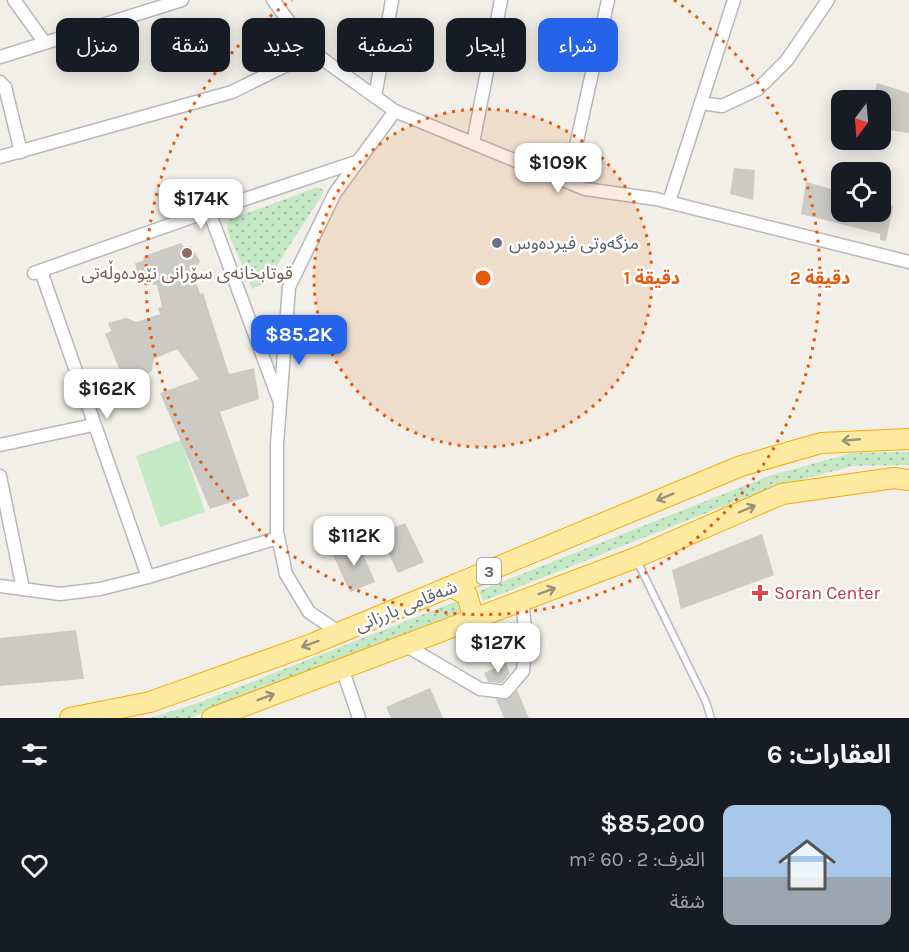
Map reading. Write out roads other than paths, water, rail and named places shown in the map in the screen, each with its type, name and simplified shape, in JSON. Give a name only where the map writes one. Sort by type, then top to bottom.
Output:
[{"type":"highway","name":"شەقامی بارزانی","points":[[70,718],[150,702],[340,633],[741,466],[821,443],[861,439],[909,439]]},
{"type":"highway","name":"شەقامی بارزانی","points":[[212,718],[635,558],[782,494],[894,478],[909,480]]},
{"type":"highway","points":[[452,587],[467,595],[472,612],[470,620]]},
{"type":"street","points":[[14,0],[45,43]]},
{"type":"street","points":[[0,57],[182,0]]},
{"type":"street","points":[[273,0],[286,18]]},
{"type":"street","points":[[375,97],[392,0]]},
{"type":"street","points":[[473,144],[501,0]]},
{"type":"street","points":[[568,182],[608,0]]},
{"type":"street","points":[[669,202],[734,0]]},
{"type":"street","points":[[701,103],[722,106],[758,89],[787,60],[828,0]]},
{"type":"street","points":[[325,61],[395,111],[585,189],[669,202],[909,262]]},
{"type":"street","points":[[0,158],[232,92],[269,72]]},
{"type":"street","points":[[0,82],[5,87],[21,152]]},
{"type":"street","points":[[340,633],[309,612],[286,574],[278,538],[277,444],[289,287],[335,193],[395,111]]},
{"type":"street","points":[[148,578],[38,272],[208,211],[359,161]]},
{"type":"street","points":[[208,211],[280,404]]},
{"type":"street","points":[[0,445],[93,425]]},
{"type":"street","points":[[0,476],[23,589]]},
{"type":"street","points":[[0,586],[60,594],[100,589],[148,578],[278,538]]},
{"type":"street","points":[[405,645],[480,688],[505,692],[523,671],[526,638],[522,600]]},
{"type":"street","points":[[342,669],[359,718]]},
{"type":"lane","points":[[635,558],[706,702],[711,718]]},
{"type":"place","name":"مزگەوتی فیردەوس","points":[[497,243]]},
{"type":"place","name":"قوتابخانەی سۆرانی نێودەوڵەتی","points":[[187,253]]},
{"type":"place","name":"Soran Center","points":[[760,593]]}]
